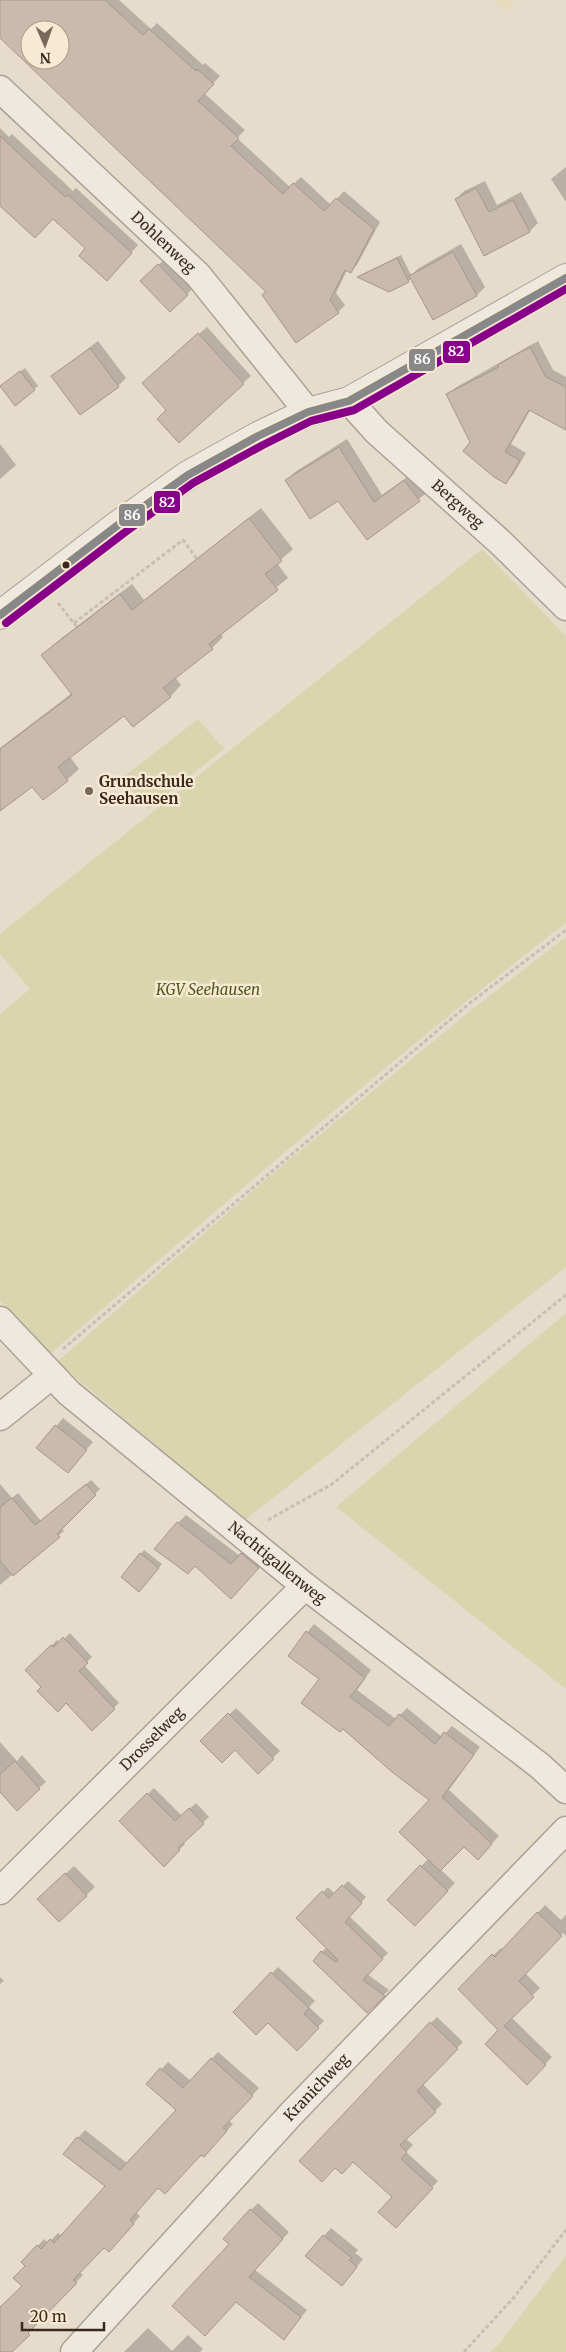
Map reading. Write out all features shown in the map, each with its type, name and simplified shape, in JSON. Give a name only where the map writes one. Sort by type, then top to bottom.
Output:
[{"type":"street","name":"Dohlenweg","points":[[0,88],[198,275],[308,412]]},
{"type":"street","points":[[0,615],[118,525],[188,475],[258,436],[308,412],[349,401],[566,278]]},
{"type":"street","name":"Bergweg","points":[[349,401],[378,432],[501,543],[566,607]]},
{"type":"street","name":"Nachtigallenweg","points":[[0,1320],[69,1393],[305,1586],[540,1766],[566,1790]]},
{"type":"street","points":[[0,1417],[47,1371]]},
{"type":"street","name":"Drosselweg","points":[[0,1891],[305,1586]]},
{"type":"street","name":"Kranichweg","points":[[74,2352],[292,2113],[566,1830]]},
{"type":"path","points":[[74,623],[183,540],[197,559]]},
{"type":"path","points":[[55,599],[77,627]]},
{"type":"path","points":[[47,1371],[471,1002],[566,930]]},
{"type":"path","points":[[243,1534],[332,1484],[566,1295]]},
{"type":"path","points":[[464,2352],[515,2296],[566,2230]]},
{"type":"shaded area","points":[[494,0],[514,0],[507,13]]},
{"type":"green space","name":"KGV Seehausen","points":[[482,549],[566,636],[566,923],[369,1081],[50,1354],[0,1301],[0,1014],[30,989],[0,954],[0,934]]},
{"type":"green space","points":[[198,719],[224,749],[148,809],[121,779]]},
{"type":"green space","points":[[566,937],[566,1267],[245,1520],[57,1362],[271,1175],[475,1007]]},
{"type":"green space","points":[[566,1313],[566,1689],[336,1507]]},
{"type":"green space","points":[[566,2256],[566,2352],[490,2352],[499,2344]]},
{"type":"building","points":[[0,0],[105,0],[143,35],[149,29],[196,71],[197,69],[214,84],[198,101],[239,138],[231,146],[283,194],[293,183],[324,211],[336,198],[374,229],[351,273],[345,270],[330,300],[339,313],[296,343],[262,295],[266,292],[34,70],[70,70],[70,20],[20,20],[20,57],[0,38]]},
{"type":"building","points":[[0,136],[65,197],[68,195],[132,253],[107,281],[79,256],[85,248],[53,219],[35,238],[0,206]]},
{"type":"building","points":[[476,188],[489,212],[513,200],[530,232],[484,256],[455,199]]},
{"type":"building","points":[[453,252],[477,296],[433,320],[409,276]]},
{"type":"building","points":[[397,258],[409,282],[389,292],[357,277]]},
{"type":"building","points":[[158,264],[188,295],[170,312],[140,281]]},
{"type":"building","points":[[198,333],[244,384],[179,443],[157,419],[166,410],[142,383]]},
{"type":"building","points":[[530,347],[546,377],[566,387],[566,430],[529,410],[505,452],[520,460],[506,484],[494,477],[463,451],[470,442],[446,394],[499,367],[497,365]]},
{"type":"building","points":[[90,348],[119,387],[80,415],[51,376]]},
{"type":"building","points":[[20,371],[35,390],[15,406],[0,386]]},
{"type":"building","points":[[339,447],[374,502],[404,480],[420,501],[367,540],[338,501],[310,519],[285,480]]},
{"type":"building","points":[[249,518],[282,561],[265,574],[278,590],[209,644],[213,649],[163,688],[171,697],[133,727],[124,716],[58,767],[68,781],[43,800],[32,787],[0,811],[0,749],[72,695],[41,655],[120,594],[132,610]]},
{"type":"building","points":[[55,1425],[87,1450],[68,1473],[36,1448]]},
{"type":"building","points":[[86,1484],[96,1495],[57,1534],[60,1537],[13,1576],[0,1561],[0,1507],[12,1498],[35,1525]]},
{"type":"building","points":[[177,1522],[231,1564],[241,1553],[259,1568],[231,1599],[195,1566],[188,1574],[154,1549]]},
{"type":"building","points":[[140,1553],[159,1568],[139,1592],[121,1577]]},
{"type":"building","points":[[306,1631],[365,1678],[350,1697],[389,1726],[399,1714],[435,1744],[444,1732],[474,1755],[442,1797],[492,1844],[478,1860],[464,1847],[440,1871],[399,1832],[429,1800],[392,1772],[343,1729],[340,1732],[301,1703],[319,1679],[288,1656]]},
{"type":"building","points":[[63,1637],[88,1663],[79,1671],[115,1709],[92,1731],[66,1703],[58,1712],[37,1691],[41,1687],[25,1670],[51,1645],[54,1647]]},
{"type":"building","points":[[228,1713],[274,1759],[258,1774],[235,1750],[222,1763],[200,1741]]},
{"type":"building","points":[[15,1761],[40,1789],[17,1811],[0,1792],[0,1774]]},
{"type":"building","points":[[147,1793],[175,1821],[189,1808],[204,1824],[178,1848],[180,1850],[164,1867],[119,1821]]},
{"type":"building","points":[[420,1865],[448,1891],[415,1926],[387,1900]]},
{"type":"building","points":[[65,1873],[87,1896],[59,1922],[37,1899]]},
{"type":"building","points":[[342,1885],[362,1903],[345,1922],[383,1959],[363,1980],[385,1996],[367,2013],[313,1961],[321,1951],[336,1962],[338,1960],[296,1918],[322,1891],[329,1898]]},
{"type":"building","points":[[537,1912],[562,1936],[519,1981],[534,1997],[504,2026],[546,2065],[527,2085],[485,2044],[498,2030],[458,1989],[492,1954],[495,1957]]},
{"type":"building","points":[[271,1972],[309,2008],[304,2014],[319,2028],[297,2051],[268,2023],[256,2035],[233,2012]]},
{"type":"building","points":[[430,2022],[458,2049],[417,2091],[436,2112],[400,2145],[407,2152],[401,2159],[433,2188],[396,2228],[378,2212],[392,2197],[353,2162],[342,2174],[335,2168],[322,2182],[299,2161]]},
{"type":"building","points":[[211,2058],[253,2096],[223,2128],[227,2131],[204,2157],[201,2155],[165,2194],[158,2188],[130,2220],[134,2224],[109,2252],[104,2248],[73,2280],[77,2283],[28,2333],[30,2335],[12,2352],[0,2352],[0,2307],[22,2286],[13,2278],[25,2266],[21,2262],[37,2245],[41,2249],[50,2239],[54,2243],[105,2186],[63,2154],[77,2137],[120,2170],[176,2110],[146,2084],[160,2068],[183,2088]]},
{"type":"building","points":[[250,2209],[283,2239],[249,2277],[301,2317],[284,2340],[236,2302],[205,2336],[172,2306],[229,2244],[223,2239]]},
{"type":"building","points":[[323,2235],[352,2258],[349,2260],[357,2267],[342,2286],[305,2256]]},
{"type":"transit line","name":"86","points":[[0,615],[118,525],[188,475],[258,436],[308,412],[349,401],[566,278]]},
{"type":"transit line","name":"82","points":[[6,623],[193,483],[311,421],[354,410],[566,289]]},
{"type":"place","name":"Grundschule Seehausen","points":[[89,791]]}]
